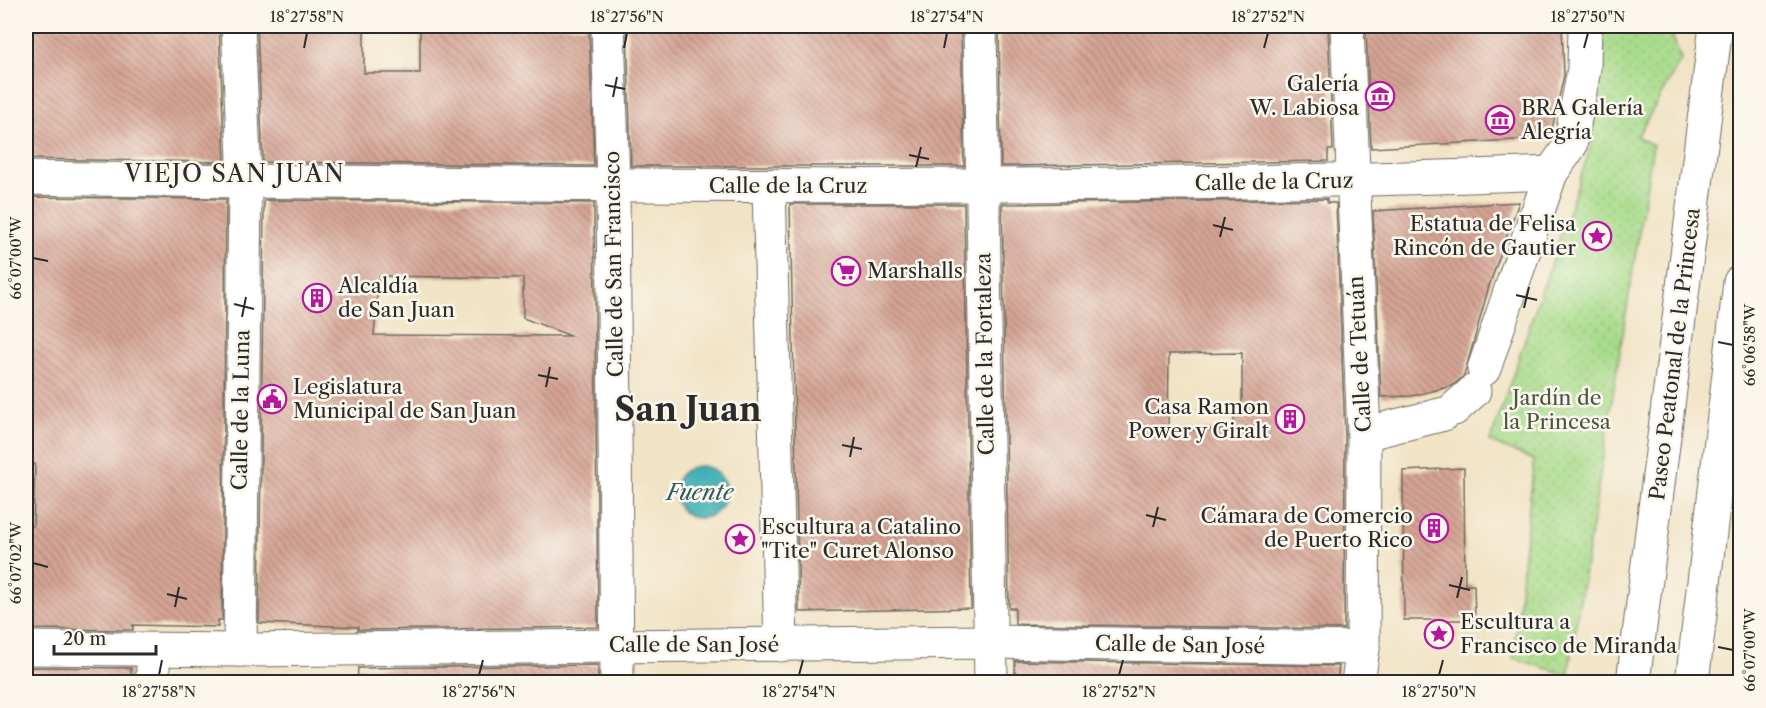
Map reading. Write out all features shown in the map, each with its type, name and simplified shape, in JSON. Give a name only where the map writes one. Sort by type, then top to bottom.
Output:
[{"type":"street","name":"Calle de la Luna","points":[[238,26],[245,181],[240,650]]},
{"type":"street","name":"Calle de San Francisco","points":[[608,26],[613,185],[617,682]]},
{"type":"street","name":"Calle de la Fortaleza","points":[[980,26],[991,682]]},
{"type":"street","name":"Calle de Tetuán","points":[[1347,26],[1364,434],[1363,648],[1358,682]]},
{"type":"street","points":[[1364,434],[1464,396],[1551,173],[1570,146],[1584,69],[1585,26]]},
{"type":"street","name":"Paseo Peatonal de la Princesa","points":[[1633,682],[1716,26]]},
{"type":"street","name":"Calle de la Cruz","points":[[26,178],[613,185],[981,186],[1352,181],[1551,173]]},
{"type":"street","points":[[769,186],[781,645]]},
{"type":"street","points":[[1692,682],[1740,282]]},
{"type":"street","name":"Calle de San José","points":[[26,648],[240,650],[991,642],[1363,648]]},
{"type":"street","points":[[153,650],[153,682]]},
{"type":"green space","name":"Jardín de la Princesa","points":[[1603,26],[1669,26],[1681,60],[1637,137],[1653,145],[1568,675],[1513,658],[1534,460],[1490,442],[1591,146]]},
{"type":"water","name":"Fuente","points":[[695,466],[705,466],[715,470],[722,477],[726,492],[722,507],[715,514],[705,518],[695,518],[685,514],[678,507],[674,497],[674,487],[678,477],[685,470]]},
{"type":"building","points":[[26,26],[219,26],[225,162],[26,159]]},
{"type":"building","points":[[257,26],[364,26],[364,73],[420,73],[420,26],[589,26],[594,166],[263,162]]},
{"type":"building","points":[[627,26],[961,26],[964,166],[631,166]]},
{"type":"building","points":[[999,26],[1328,26],[1333,150],[1328,150],[1328,161],[1001,166]]},
{"type":"building","points":[[1366,26],[1562,26],[1564,75],[1550,138],[1371,148]]},
{"type":"building","points":[[26,197],[226,199],[222,620],[218,620],[218,627],[133,625],[133,630],[26,629],[26,526],[33,526],[35,464],[26,464]]},
{"type":"building","points":[[1327,199],[1327,203],[1336,203],[1345,434],[1344,629],[1015,624],[1015,608],[1009,608],[1002,204]],"holes":[[[1242,353],[1242,408],[1234,408],[1234,430],[1168,430],[1169,354]]]},
{"type":"building","points":[[264,200],[594,203],[598,627],[358,630],[358,627],[259,623]],"holes":[[[379,276],[523,278],[523,318],[571,336],[374,335]]]},
{"type":"building","points":[[1519,202],[1489,286],[1464,376],[1452,386],[1412,396],[1381,397],[1373,211]]},
{"type":"building","points":[[790,204],[964,204],[971,608],[799,612]]},
{"type":"building","name":"Cámara de Comercio de Puerto Rico","points":[[1464,468],[1465,585],[1474,585],[1475,620],[1404,620],[1403,471]]},
{"type":"building","points":[[1015,661],[1339,666],[1337,682],[1015,682]]},
{"type":"building","points":[[598,665],[598,682],[357,682],[358,668]]},
{"type":"building","points":[[26,667],[131,668],[131,682],[26,682]]},
{"type":"place","name":"Galería W. Labiosa","points":[[1380,96]]},
{"type":"place","name":"BRA Galería Alegría","points":[[1500,120]]},
{"type":"place","name":"Estatua de Felisa Rincón de Gautier","points":[[1597,236]]},
{"type":"place","name":"Marshalls","points":[[846,271]]},
{"type":"place","name":"Alcaldía de San Juan","points":[[317,298]]},
{"type":"place","name":"Legislatura Municipal de San Juan","points":[[272,399]]},
{"type":"place","name":"Casa Ramon Power y Giralt","points":[[1290,419]]},
{"type":"place","name":"Cámara de Comercio de Puerto Rico","points":[[1434,528]]},
{"type":"place","name":"Escultura a Catalino \"Tite\" Curet Alonso","points":[[740,539]]},
{"type":"place","name":"Escultura a Francisco de Miranda","points":[[1439,634]]},
{"type":"district","name":"VIEJO SAN JUAN","points":[[235,174]]},
{"type":"district","name":"San Juan","points":[[688,409]]}]
